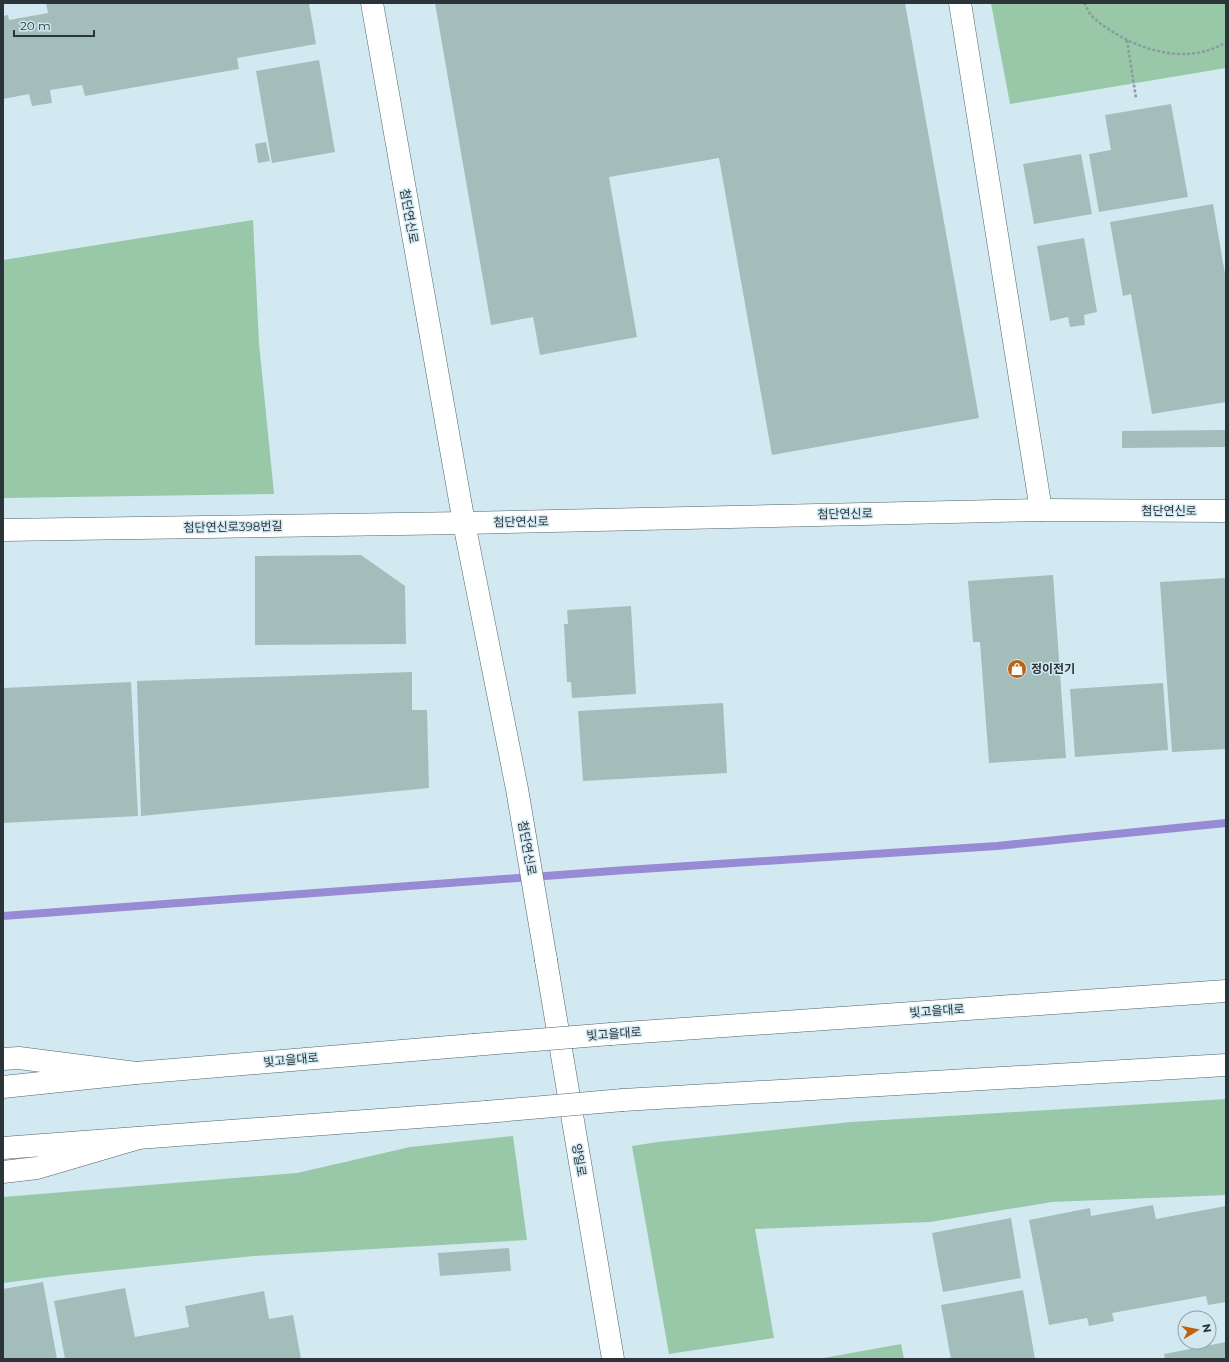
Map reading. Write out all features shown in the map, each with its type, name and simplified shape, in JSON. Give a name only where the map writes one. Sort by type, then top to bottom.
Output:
[{"type":"main road","name":"첨단연신로","points":[[372,3],[464,523],[517,789],[546,960]]},
{"type":"main road","points":[[960,3],[1041,510]]},
{"type":"main road","name":"첨단연신로","points":[[464,523],[1041,510],[1226,511]]},
{"type":"main road","name":"첨단연신로398번길","points":[[3,530],[464,523]]},
{"type":"main road","name":"양일로","points":[[546,960],[613,1359]]},
{"type":"main road","name":"빛고을대로","points":[[3,1087],[136,1073],[611,1034],[1226,991]]},
{"type":"main road","points":[[3,1059],[19,1058],[136,1073]]},
{"type":"main road","points":[[3,1148],[486,1112],[623,1100],[1226,1065]]},
{"type":"main road","points":[[3,1172],[37,1168],[139,1138]]},
{"type":"path","points":[[1084,3],[1093,18],[1136,45],[1188,55],[1217,48],[1226,42]]},
{"type":"path","points":[[1127,40],[1136,98]]},
{"type":"green space","points":[[991,3],[1226,3],[1226,68],[1010,104]]},
{"type":"green space","points":[[253,220],[259,343],[274,494],[3,498],[3,260]]},
{"type":"green space","points":[[1226,1099],[1226,1195],[1052,1202],[930,1222],[755,1229],[774,1338],[669,1354],[632,1146],[851,1122]]},
{"type":"green space","points":[[513,1136],[527,1240],[254,1256],[66,1275],[3,1283],[3,1197],[297,1173],[410,1147]]},
{"type":"green space","points":[[901,1344],[904,1359],[818,1359]]},
{"type":"building","points":[[46,3],[309,3],[316,44],[237,58],[239,69],[85,96],[82,85],[50,90],[52,103],[32,106],[29,94],[3,99],[3,16],[8,15],[9,20],[48,13]]},
{"type":"building","points":[[435,3],[905,3],[979,418],[772,455],[719,158],[609,177],[637,337],[540,355],[533,317],[491,325]]},
{"type":"building","points":[[319,60],[335,152],[272,163],[256,71]]},
{"type":"building","points":[[1171,104],[1188,197],[1099,212],[1089,154],[1111,150],[1105,115]]},
{"type":"building","points":[[266,142],[270,161],[258,163],[255,144]]},
{"type":"building","points":[[1081,154],[1092,214],[1034,224],[1023,164]]},
{"type":"building","points":[[1213,204],[1226,280],[1226,402],[1152,414],[1131,294],[1123,296],[1110,222]]},
{"type":"building","points":[[1084,238],[1097,312],[1084,315],[1085,325],[1070,327],[1068,317],[1050,321],[1037,246]]},
{"type":"building","points":[[1226,430],[1226,447],[1122,448],[1122,431]]},
{"type":"building","points":[[361,555],[405,586],[406,644],[255,645],[255,556]]},
{"type":"building","points":[[1053,575],[1066,758],[989,763],[980,642],[973,642],[968,581]]},
{"type":"building","points":[[1226,578],[1226,749],[1172,752],[1160,582]]},
{"type":"building","points":[[631,606],[636,694],[572,698],[571,682],[567,682],[564,624],[568,624],[567,610]]},
{"type":"building","points":[[412,672],[412,710],[427,710],[429,788],[141,816],[137,681]]},
{"type":"building","points":[[131,682],[138,816],[3,823],[3,688]]},
{"type":"building","points":[[1163,683],[1168,750],[1075,757],[1070,689]]},
{"type":"building","points":[[723,703],[727,773],[583,781],[578,711]]},
{"type":"building","points":[[1153,1205],[1156,1219],[1226,1206],[1226,1302],[1208,1305],[1206,1296],[1112,1313],[1114,1321],[1089,1326],[1087,1318],[1049,1325],[1029,1220],[1090,1208],[1091,1216]]},
{"type":"building","points":[[1011,1218],[1021,1278],[943,1292],[932,1233]]},
{"type":"building","points":[[509,1248],[511,1271],[440,1276],[438,1253]]},
{"type":"building","points":[[43,1282],[57,1359],[3,1359],[3,1289]]},
{"type":"building","points":[[125,1288],[135,1337],[189,1327],[185,1306],[264,1291],[269,1319],[293,1315],[301,1359],[65,1359],[54,1301]]},
{"type":"building","points":[[1023,1290],[1035,1359],[951,1359],[941,1305]]},
{"type":"building","points":[[1226,1342],[1226,1359],[1165,1359],[1164,1354],[1185,1350],[1217,1350],[1217,1344]]},
{"type":"waterway","points":[[3,916],[626,870],[997,846],[1226,823]]},
{"type":"place","name":"정이전기","points":[[1017,669]]}]
